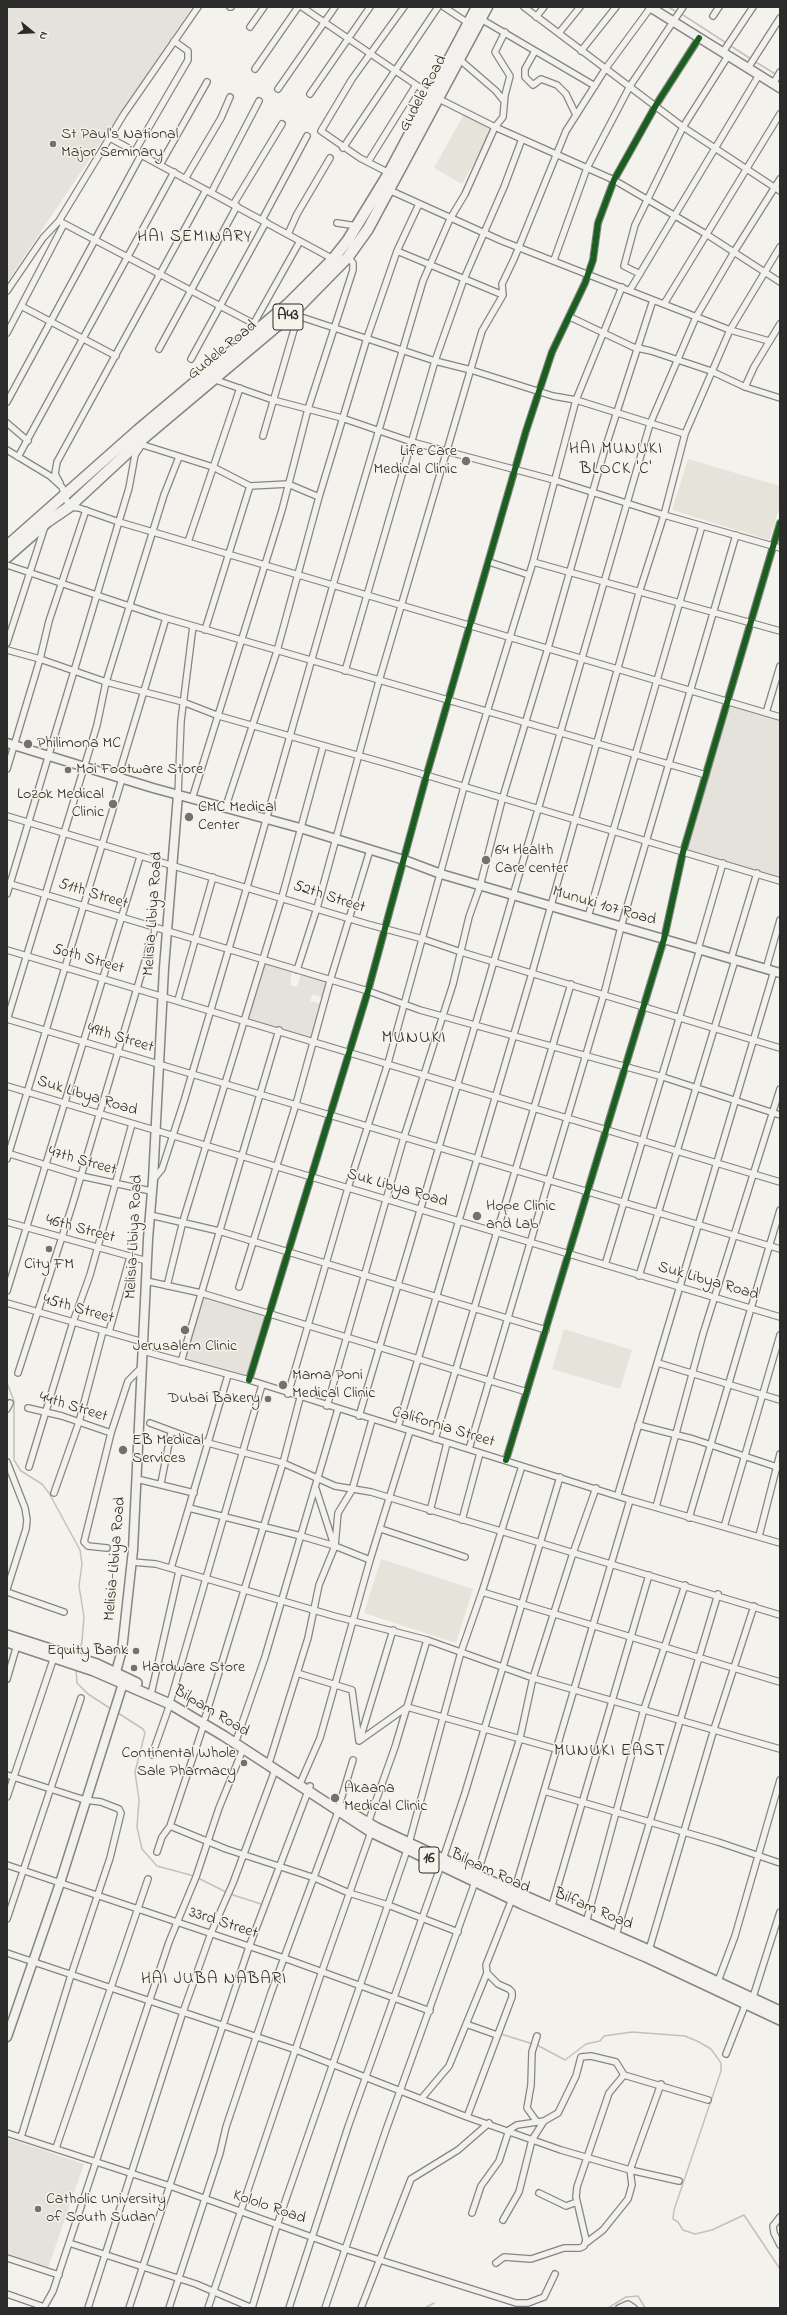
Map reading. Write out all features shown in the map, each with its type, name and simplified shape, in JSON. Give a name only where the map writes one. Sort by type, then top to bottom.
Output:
[{"type":"highway","name":"Gudele Road","points":[[7,546],[63,490],[208,376],[297,313],[348,257],[368,229],[383,194],[435,97],[468,23],[477,7]]},
{"type":"highway","name":"Gudele Road","points":[[7,557],[47,522],[69,507],[140,444],[257,325],[302,291],[334,259],[357,226],[383,194],[388,173],[459,59],[487,7]]},
{"type":"main road","points":[[650,7],[776,86]]},
{"type":"main road","name":"Munuki 107 Road","points":[[11,744],[225,809],[300,828],[404,860],[441,874],[480,886],[550,905],[773,971]]},
{"type":"main road","name":"Melisia-Libiya Road","points":[[115,1675],[122,1650],[132,1562],[147,1261],[153,1180],[154,1130],[160,1065],[162,995],[171,866],[178,795]]},
{"type":"main road","points":[[7,1634],[56,1655]]},
{"type":"main road","points":[[7,1642],[56,1655]]},
{"type":"main road","name":"Bilpam Road","points":[[56,1655],[115,1675],[205,1721],[243,1749],[275,1770],[300,1783],[371,1832],[408,1846],[513,1896],[749,2000],[780,2020]]},
{"type":"main road","points":[[7,2037],[60,1883],[124,1680]]},
{"type":"main road","name":"16","points":[[124,1680],[152,1690],[170,1702]]},
{"type":"main road","name":"16","points":[[205,1721],[237,1738],[270,1760],[300,1783]]},
{"type":"main road","name":"16","points":[[339,1809],[368,1823],[408,1846]]},
{"type":"main road","name":"Bilfam Road","points":[[513,1896],[551,1909],[616,1935],[649,1950],[716,1985]]},
{"type":"main road","name":"16","points":[[749,2000],[780,2011]]},
{"type":"street","points":[[7,333],[62,223],[124,114],[198,7]]},
{"type":"street","points":[[250,27],[264,7]]},
{"type":"street","points":[[255,69],[298,7]]},
{"type":"street","points":[[302,7],[347,40],[435,97],[495,128],[614,180],[706,234],[780,282]]},
{"type":"street","points":[[278,89],[335,7]]},
{"type":"street","points":[[310,94],[370,7]]},
{"type":"street","points":[[388,173],[343,148],[322,134],[321,130],[370,54],[404,7]]},
{"type":"street","points":[[343,148],[438,7]]},
{"type":"street","points":[[444,7],[468,23]]},
{"type":"street","points":[[524,7],[581,51],[656,105],[683,127],[777,189]]},
{"type":"street","points":[[536,17],[544,7]]},
{"type":"street","points":[[559,33],[580,7]]},
{"type":"street","points":[[581,51],[616,7]]},
{"type":"street","points":[[297,970],[317,908],[334,839],[359,756],[379,681],[482,331],[503,295],[502,284],[555,153],[576,115],[606,68],[650,7]]},
{"type":"street","points":[[554,260],[587,168],[630,86],[683,7]]},
{"type":"street","points":[[713,16],[719,7]]},
{"type":"street","points":[[640,274],[624,265],[634,224],[683,127],[753,7]]},
{"type":"street","points":[[748,68],[780,18]]},
{"type":"street","points":[[481,19],[595,86]]},
{"type":"street","points":[[153,1180],[162,1169],[192,1074],[247,887],[288,736],[332,585],[402,350],[430,264],[450,219],[465,194],[495,128],[503,117],[504,102],[510,76],[495,52],[505,32]]},
{"type":"street","points":[[249,1380],[270,1315],[348,1051],[368,991],[426,777],[515,471],[555,346],[570,317],[588,274],[594,254],[598,223],[614,180],[656,105],[699,38]]},
{"type":"street","points":[[135,151],[188,60],[188,51],[174,41]]},
{"type":"street","points":[[534,51],[524,74],[529,83],[533,85],[541,80],[557,85],[566,94],[576,115]]},
{"type":"street","points":[[459,59],[496,91],[504,102]]},
{"type":"street","points":[[776,86],[780,72]]},
{"type":"street","points":[[630,290],[759,75]]},
{"type":"street","points":[[160,165],[208,82]]},
{"type":"street","points":[[368,162],[416,85]]},
{"type":"street","points":[[185,179],[220,118],[230,97]]},
{"type":"street","points":[[259,101],[160,274],[57,462],[55,474],[69,507],[86,510],[119,522],[229,553],[264,565],[780,717]]},
{"type":"street","points":[[664,304],[780,114]]},
{"type":"street","points":[[159,349],[192,291],[235,206],[282,124]]},
{"type":"street","points":[[191,359],[264,221],[306,136]]},
{"type":"street","points":[[110,138],[334,259]]},
{"type":"street","points":[[345,671],[435,361],[464,279],[485,233],[522,139]]},
{"type":"street","points":[[7,402],[141,155]]},
{"type":"street","points":[[288,234],[297,214],[330,158]]},
{"type":"street","points":[[18,457],[84,340],[127,257],[174,172]]},
{"type":"street","points":[[359,1416],[494,961],[626,502],[650,424],[676,360],[696,317],[734,252],[777,189],[780,179]]},
{"type":"street","points":[[383,194],[419,204],[450,219],[730,330],[769,341]]},
{"type":"street","points":[[225,809],[277,651],[342,418],[367,338],[397,251],[419,204]]},
{"type":"street","points":[[62,223],[257,325],[300,240]]},
{"type":"street","points":[[7,291],[42,238],[62,223]]},
{"type":"street","points":[[337,223],[357,226]]},
{"type":"street","points":[[398,1427],[438,1297],[458,1221],[532,973],[574,820],[619,669],[639,593],[664,515],[684,434],[730,330],[780,247]]},
{"type":"street","points":[[397,251],[503,295]]},
{"type":"street","points":[[192,799],[242,640],[288,484],[308,409],[353,266],[348,257]]},
{"type":"street","points":[[288,1394],[348,1188],[388,1063],[464,788],[533,562],[576,400],[622,287]]},
{"type":"street","points":[[327,1406],[423,1074],[453,984],[469,917],[480,886],[502,800],[548,648],[569,572],[653,300]]},
{"type":"street","points":[[21,306],[116,356]]},
{"type":"street","points":[[263,436],[297,313],[334,328],[435,361],[576,400],[684,434]]},
{"type":"street","points":[[570,317],[638,349],[711,371],[745,387],[780,398]]},
{"type":"street","points":[[745,387],[754,367],[780,324]]},
{"type":"street","points":[[208,376],[273,400],[342,418],[412,442],[447,450],[515,471],[554,480],[664,515],[780,548]]},
{"type":"street","points":[[188,542],[240,388]]},
{"type":"street","points":[[7,423],[28,441]]},
{"type":"street","points":[[7,894],[8,883],[75,671],[96,595],[119,522],[133,471],[135,455],[140,444],[213,467],[250,486],[288,484],[319,498]]},
{"type":"street","points":[[8,452],[50,476],[63,490]]},
{"type":"street","points":[[7,1019],[27,956],[62,834],[97,725],[106,682],[132,606],[153,532],[179,457]]},
{"type":"street","points":[[205,630],[250,486]]},
{"type":"street","points":[[7,769],[11,744],[40,659],[49,621],[63,583],[86,510]]},
{"type":"street","points":[[7,643],[47,522]]},
{"type":"street","points":[[506,1460],[664,939],[683,852],[780,523]]},
{"type":"street","points":[[588,917],[636,755],[678,604],[702,526]]},
{"type":"street","points":[[469,1449],[586,1057],[621,927],[736,535]]},
{"type":"street","points":[[489,562],[528,575]]},
{"type":"street","points":[[533,562],[713,614],[780,631]]},
{"type":"street","points":[[7,565],[205,630],[379,681],[488,710],[525,724],[706,775]]},
{"type":"street","points":[[8,1155],[101,846],[166,618]]},
{"type":"street","points":[[178,795],[183,702],[193,626]]},
{"type":"street","points":[[7,650],[40,659],[106,682],[183,702],[219,716],[780,881]]},
{"type":"street","points":[[766,713],[780,666]]},
{"type":"street","points":[[167,1286],[183,1221],[208,1146],[244,1020],[282,897],[323,747]]},
{"type":"street","name":"52th Street","points":[[7,816],[101,846],[213,877],[423,939],[461,952],[682,1017],[780,1048]]},
{"type":"street","points":[[239,1287],[296,1104],[330,981],[370,850]]},
{"type":"street","points":[[7,1292],[47,1166],[140,857]]},
{"type":"street","points":[[605,1265],[682,1017],[723,863]]},
{"type":"street","points":[[640,1276],[715,1027],[757,873]]},
{"type":"street","points":[[178,1000],[194,938],[213,877]]},
{"type":"street","name":"51th Street","points":[[8,883],[155,928],[194,938],[330,981],[368,991],[420,1010],[663,1077],[735,1102],[780,1115]]},
{"type":"street","points":[[618,1494],[773,971],[780,920]]},
{"type":"street","points":[[18,1373],[62,1238],[155,928]]},
{"type":"street","name":"50th Street","points":[[7,950],[279,1030],[780,1182]]},
{"type":"street","points":[[434,1439],[571,984]]},
{"type":"street","name":"49th Street","points":[[7,1019],[226,1085],[296,1104],[367,1127],[780,1250]]},
{"type":"street","points":[[181,1362],[279,1030]]},
{"type":"street","name":"Suk Libya Road","points":[[7,1086],[780,1317]]},
{"type":"street","points":[[656,1507],[675,1434],[715,1298],[780,1089]]},
{"type":"street","points":[[29,1467],[97,1248],[132,1124]]},
{"type":"street","name":"47th Street","points":[[8,1155],[115,1185],[151,1191]]},
{"type":"street","points":[[689,1518],[780,1210]]},
{"type":"street","points":[[150,1215],[183,1221],[219,1231],[546,1330]]},
{"type":"street","name":"46th Street","points":[[7,1222],[27,1229],[147,1261]]},
{"type":"street","points":[[54,1493],[79,1422],[130,1257]]},
{"type":"street","points":[[146,1281],[201,1293],[527,1392]]},
{"type":"street","name":"45th Street","points":[[7,1303],[143,1342]]},
{"type":"street","points":[[724,1527],[780,1335]]},
{"type":"street","name":"California Street","points":[[143,1351],[249,1380],[300,1398],[618,1494],[630,1500],[689,1518],[760,1536],[780,1543]]},
{"type":"street","points":[[658,1363],[780,1400]]},
{"type":"street","points":[[107,1548],[88,1546],[84,1542],[111,1433],[128,1381],[142,1367]]},
{"type":"street","points":[[171,1568],[228,1375]]},
{"type":"street","points":[[152,1755],[170,1702],[207,1578],[262,1385]]},
{"type":"street","points":[[157,1852],[162,1837],[170,1826],[205,1721],[283,1463],[300,1398]]},
{"type":"street","points":[[7,1410],[10,1403]]},
{"type":"street","name":"44th Street","points":[[28,1408],[79,1422],[111,1433]]},
{"type":"street","points":[[237,1738],[316,1488],[338,1409]]},
{"type":"street","points":[[270,1760],[315,1610],[319,1585],[335,1546],[338,1513],[352,1490],[372,1420]]},
{"type":"street","points":[[150,1423],[171,1433],[283,1463],[318,1478],[352,1490],[371,1492],[430,1511],[718,1594],[780,1615]]},
{"type":"street","points":[[638,1425],[675,1434],[778,1467]]},
{"type":"street","points":[[300,1783],[320,1738],[370,1560],[410,1431]]},
{"type":"street","points":[[161,1483],[171,1433]]},
{"type":"street","points":[[430,1511],[448,1443]]},
{"type":"street","points":[[462,1520],[480,1453]]},
{"type":"street","points":[[760,1536],[780,1454]]},
{"type":"street","points":[[7,1466],[25,1508],[27,1520],[26,1529],[7,1590],[64,1612]]},
{"type":"street","points":[[69,2243],[178,2279],[252,2308],[277,2225],[408,1846],[461,1652],[482,1592],[522,1466]]},
{"type":"street","points":[[289,2308],[366,2076],[395,1999],[442,1862],[560,1477]]},
{"type":"street","points":[[137,1479],[161,1483],[194,1493]]},
{"type":"street","points":[[316,1488],[335,1546]]},
{"type":"street","points":[[326,2308],[400,2091],[476,1879],[520,1738],[533,1678],[573,1553],[596,1488]]},
{"type":"street","points":[[422,2098],[449,2066],[487,1973],[486,1965],[513,1896],[630,1500]]},
{"type":"street","points":[[189,1508],[223,1518],[301,1536],[335,1546],[370,1560]]},
{"type":"street","points":[[380,1529],[466,1557]]},
{"type":"street","points":[[132,1562],[171,1568],[315,1610],[393,1630],[427,1640],[533,1678],[680,1719],[780,1749]]},
{"type":"street","points":[[152,1690],[179,1571]]},
{"type":"street","points":[[551,1909],[581,1802],[649,1575]]},
{"type":"street","points":[[586,1923],[644,1709],[685,1585]]},
{"type":"street","points":[[482,1592],[780,1682]]},
{"type":"street","points":[[616,1935],[718,1594]]},
{"type":"street","points":[[649,1950],[714,1729],[754,1606]]},
{"type":"street","points":[[359,1742],[393,1630]]},
{"type":"street","points":[[368,1823],[407,1707],[427,1640]]},
{"type":"street","points":[[7,1679],[17,1645]]},
{"type":"street","points":[[7,1797],[56,1655]]},
{"type":"street","points":[[297,1673],[352,1690],[359,1742]]},
{"type":"street","points":[[7,1919],[81,1698]]},
{"type":"street","points":[[359,1742],[407,1707]]},
{"type":"street","points":[[407,1707],[556,1749]]},
{"type":"street","points":[[7,2294],[44,2307],[53,2291],[95,2161],[176,1923],[243,1749]]},
{"type":"street","points":[[168,2308],[256,2038],[284,1958],[315,1878],[339,1809],[353,1760]]},
{"type":"street","points":[[88,2308],[133,2174],[183,2012],[212,1933],[244,1855],[275,1770]]},
{"type":"street","points":[[7,1775],[85,1800],[106,1804],[119,1810],[121,1813],[110,1858],[71,1975],[21,2137]]},
{"type":"street","points":[[716,1985],[735,1936],[780,1780]]},
{"type":"street","points":[[130,2308],[249,1947],[309,1789]]},
{"type":"street","points":[[544,1791],[780,1863]]},
{"type":"street","points":[[170,1826],[208,1842],[315,1878],[349,1893],[388,1905],[458,1932]]},
{"type":"street","points":[[208,2308],[322,1971],[371,1832]]},
{"type":"street","name":"33rd Street","points":[[7,1865],[176,1923],[212,1933],[322,1971],[360,1987],[430,2010]]},
{"type":"street","points":[[56,2148],[148,1878]]},
{"type":"street","points":[[726,2054],[749,2000],[780,1912]]},
{"type":"street","points":[[7,1953],[256,2038],[296,2050],[366,2076],[467,2117],[509,2130],[532,2140],[630,2170],[679,2181]]},
{"type":"street","points":[[467,2117],[512,1992],[498,1984],[487,1973]]},
{"type":"street","points":[[466,2024],[497,2035]]},
{"type":"street","points":[[538,2036],[532,2052],[531,2085],[527,2108],[540,2121]]},
{"type":"street","points":[[472,2213],[482,2186],[499,2161],[509,2130],[517,2124],[540,2121],[552,2116],[561,2107],[576,2076],[581,2057],[599,2057],[616,2062],[624,2075],[661,2084],[708,2100]]},
{"type":"street","points":[[586,2243],[577,2202],[577,2187],[609,2092],[624,2075]]},
{"type":"street","points":[[496,2263],[504,2256],[531,2259],[564,2248],[580,2248],[603,2230],[628,2198],[632,2185],[630,2170],[661,2084]]},
{"type":"street","points":[[503,2220],[519,2192],[532,2140],[540,2121]]},
{"type":"street","points":[[361,2308],[381,2260],[411,2179],[458,2150],[489,2123]]},
{"type":"street","name":"Kololo Road","points":[[7,2132],[170,2186],[345,2249],[524,2304],[544,2297],[555,2274]]},
{"type":"street","points":[[539,2192],[566,2206],[577,2202]]},
{"type":"street","points":[[780,2217],[773,2226],[780,2245]]},
{"type":"street","points":[[7,2258],[59,2276]]},
{"type":"street","points":[[619,2308],[628,2304],[634,2308]]},
{"type":"shaded area","name":"St Paul's National Major Seminary","points":[[7,7],[192,7],[7,282]]},
{"type":"shaded area","points":[[464,114],[492,130],[462,184],[434,168]]},
{"type":"shaded area","points":[[688,459],[780,486],[780,506],[769,540],[672,510]]},
{"type":"shaded area","points":[[731,705],[780,720],[780,880],[686,851]]},
{"type":"shaded area","points":[[265,960],[292,970],[290,985],[297,987],[302,972],[329,983],[324,999],[313,994],[310,1001],[322,1004],[309,1043],[245,1021]]},
{"type":"shaded area","points":[[202,1295],[267,1316],[248,1378],[182,1359]]},
{"type":"shaded area","points":[[564,1329],[632,1350],[620,1389],[552,1369]]},
{"type":"shaded area","points":[[381,1559],[473,1589],[456,1643],[364,1613]]},
{"type":"shaded area","name":"Catholic University of South Sudan","points":[[7,2138],[84,2164],[48,2268],[7,2254]]},
{"type":"waterway","points":[[668,7],[677,12]]},
{"type":"waterway","points":[[680,13],[751,59]]},
{"type":"waterway","points":[[754,61],[777,75]]},
{"type":"waterway","points":[[7,1383],[14,1401],[14,1460],[21,1471],[42,1484],[49,1493],[80,1550],[82,1564],[79,1586],[84,1617],[79,1655]]},
{"type":"waterway","points":[[76,1668],[77,1683],[88,1694],[111,1709]]},
{"type":"waterway","points":[[118,1713],[143,1729],[145,1733],[135,1772],[139,1800],[137,1827],[142,1849],[157,1866],[194,1876]]},
{"type":"waterway","points":[[198,1878],[226,1892]]},
{"type":"waterway","points":[[230,1894],[261,1904]]},
{"type":"waterway","points":[[486,2028],[495,2032]]},
{"type":"waterway","points":[[537,2045],[565,2060],[586,2044],[600,2041],[604,2036],[632,2032],[685,2036],[711,2049],[721,2063],[721,2071],[674,2210],[673,2219],[678,2222],[683,2230],[695,2234],[712,2230],[744,2215],[780,2269]]},
{"type":"waterway","points":[[501,2034],[533,2044]]},
{"type":"waterway","points":[[608,2308],[626,2297],[638,2296],[645,2308]]},
{"type":"waterway","points":[[425,2308],[434,2303]]},
{"type":"cycle path","points":[[249,1380],[368,991],[426,777],[526,431],[552,352],[585,283],[593,260],[598,223],[614,180],[656,105],[699,38]]},
{"type":"cycle path","points":[[506,1460],[664,939],[683,852],[780,523]]},
{"type":"place","name":"St Paul's National Major Seminary","points":[[53,144]]},
{"type":"place","name":"Life Care Medical Clinic","points":[[466,461]]},
{"type":"place","name":"Philimona MC","points":[[28,744]]},
{"type":"place","name":"Moi Footware Store","points":[[68,770]]},
{"type":"place","name":"Lozok Medical Clinic","points":[[113,804]]},
{"type":"place","name":"CMC Medical Center","points":[[189,817]]},
{"type":"place","name":"64 Health Care center","points":[[486,860]]},
{"type":"place","name":"Hope Clinic and Lab","points":[[477,1216]]},
{"type":"place","name":"City FM","points":[[49,1249]]},
{"type":"place","name":"Jerusalem Clinic","points":[[185,1330]]},
{"type":"place","name":"Mama Poni Medical Clinic","points":[[283,1385]]},
{"type":"place","name":"Dubai Bakery","points":[[268,1399]]},
{"type":"place","name":"EB Medical Services","points":[[123,1450]]},
{"type":"place","name":"Equity Bank","points":[[136,1651]]},
{"type":"place","name":"Hardware Store","points":[[134,1668]]},
{"type":"place","name":"Continental Whole Sale Pharmacy","points":[[244,1763]]},
{"type":"place","name":"Akaana Medical Clinic","points":[[335,1798]]},
{"type":"place","name":"Catholic University of South Sudan","points":[[38,2209]]},
{"type":"district","name":"HAI SEMINARY","points":[[195,238]]},
{"type":"district","name":"HAI MUNUKI BLOCK 'C'","points":[[616,460]]},
{"type":"district","name":"MUNUKI","points":[[414,1039]]},
{"type":"district","name":"MUNUKI EAST","points":[[610,1752]]},
{"type":"district","name":"HAI JUBA NABARI","points":[[214,1980]]}]
